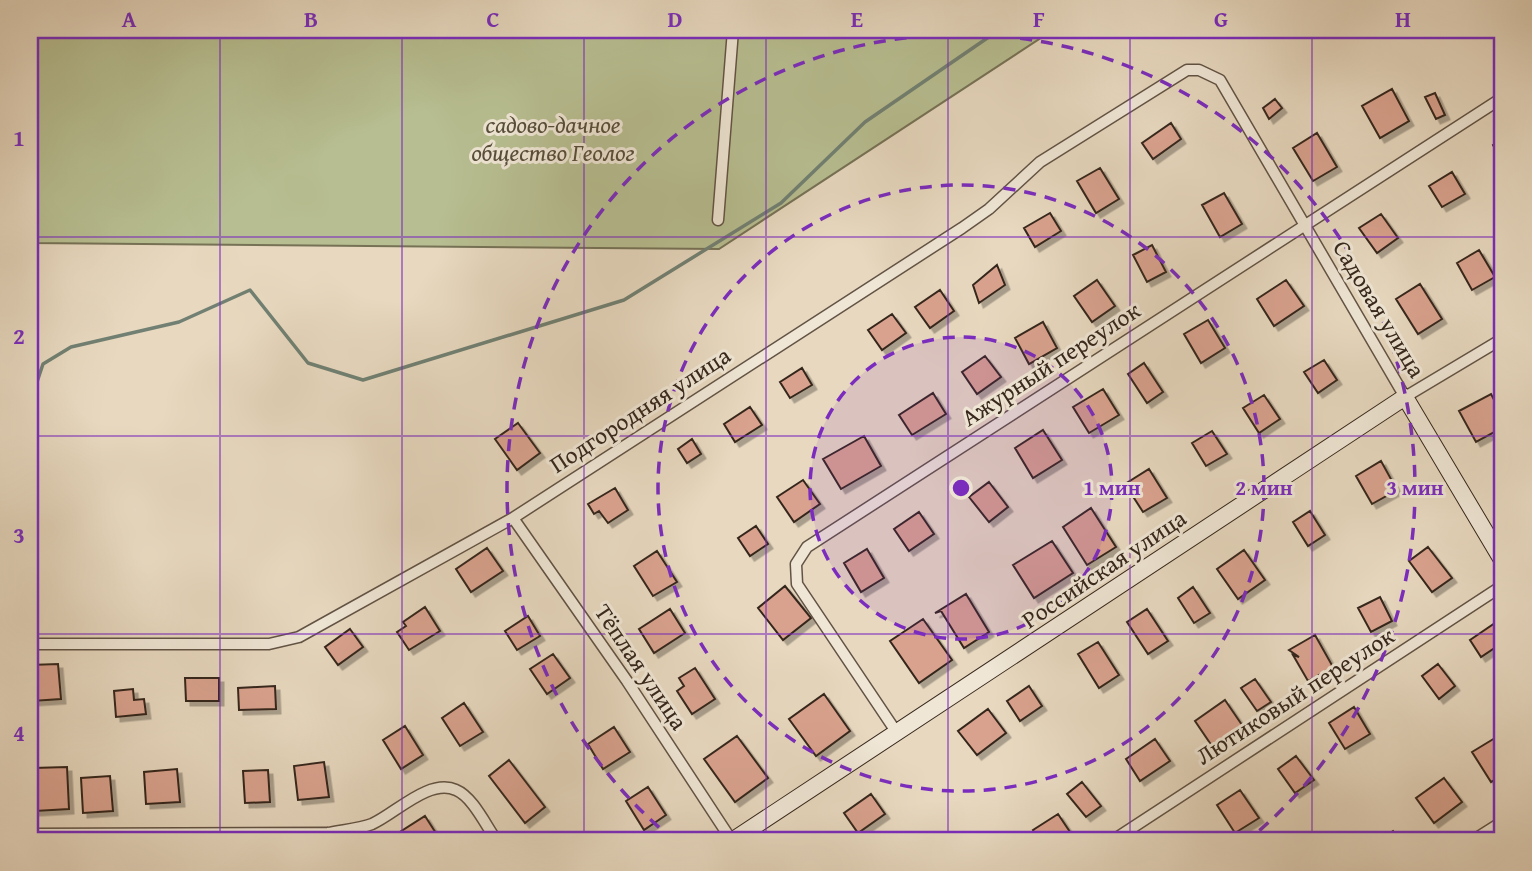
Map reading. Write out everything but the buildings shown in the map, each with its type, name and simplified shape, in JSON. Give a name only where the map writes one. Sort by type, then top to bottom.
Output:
[{"type":"street","points":[[718,220],[733,30]]},
{"type":"street","name":"Подгородняя улица","points":[[30,644],[279,642],[322,626],[513,518],[962,228],[989,209],[1040,162],[1174,76],[1199,70],[1220,79]]},
{"type":"street","name":"Садовая улица","points":[[1220,79],[1303,226],[1502,560]]},
{"type":"street","name":"Ажурный переулок","points":[[897,733],[797,584],[796,564],[807,547],[1502,98]]},
{"type":"street","name":"Российская улица","points":[[732,841],[1405,397],[1502,339]]},
{"type":"street","name":"Тёплая улица","points":[[513,518],[627,681],[732,841]]},
{"type":"street","name":"Лютиковый переулок","points":[[1112,841],[1502,586]]},
{"type":"street","points":[[30,834],[328,833],[371,824],[430,791],[444,787],[457,790],[467,798],[497,841]]},
{"type":"street","points":[[1472,841],[1502,822]]},
{"type":"green space","name":"садово-дачное общество Геолог","points":[[30,30],[1053,30],[719,249],[30,243]]},
{"type":"waterway","points":[[30,403],[43,364],[71,347],[179,322],[250,290],[308,363],[363,380],[624,300],[781,203],[865,122],[999,30]]},
{"type":"waterway","points":[[1425,30],[1502,34]]}]
